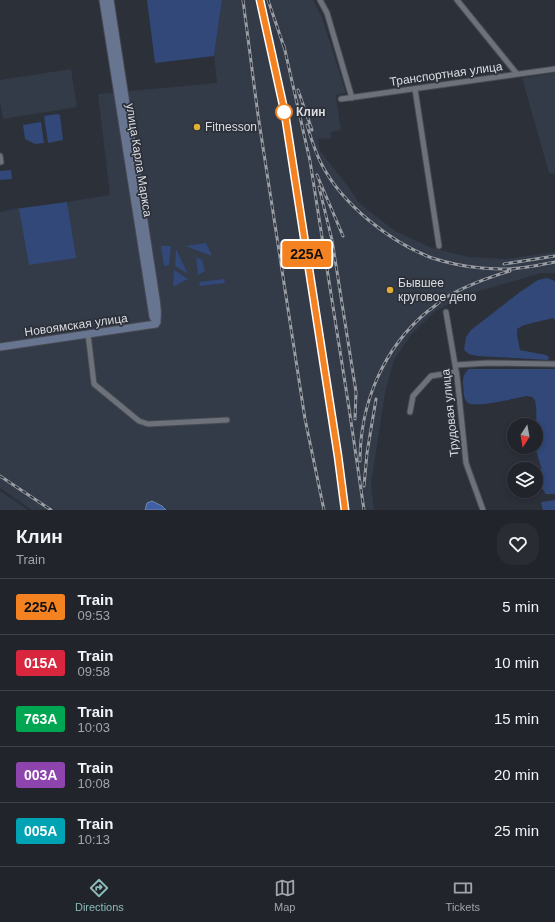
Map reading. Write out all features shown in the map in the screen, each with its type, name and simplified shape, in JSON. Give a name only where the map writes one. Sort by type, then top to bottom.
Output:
[{"type":"street","name":"улица Карла Маркса","points":[[103,0],[153,317],[157,323]]},
{"type":"street","name":"улица Карла Маркса","points":[[110,0],[156,299],[158,318],[157,323]]},
{"type":"street","points":[[320,0],[327,13],[352,98]]},
{"type":"street","points":[[457,0],[517,74]]},
{"type":"street","name":"Транспортная улица","points":[[341,100],[555,69]]},
{"type":"street","points":[[415,89],[439,246]]},
{"type":"street","points":[[0,156],[1,162]]},
{"type":"street","name":"Трудовая улица","points":[[446,312],[456,372],[466,463],[483,510]]},
{"type":"street","name":"Новоямская улица","points":[[0,347],[157,323]]},
{"type":"street","points":[[88,334],[94,384],[139,421],[148,424],[227,420]]},
{"type":"street","points":[[455,365],[488,363],[555,364]]},
{"type":"street","points":[[410,412],[413,396],[431,376],[456,372]]},
{"type":"shaded area","points":[[147,0],[222,0],[214,56],[155,63]]},
{"type":"shaded area","points":[[222,0],[313,0],[322,17],[346,93],[336,95],[341,130],[331,132],[331,138],[318,139],[320,151],[347,185],[359,203],[395,231],[432,248],[468,257],[507,259],[555,252],[555,273],[541,273],[473,293],[435,311],[410,336],[394,360],[385,393],[371,484],[374,510],[32,510],[0,488],[0,212],[19,209],[68,208],[67,202],[110,195],[98,94],[217,83],[214,56]]},
{"type":"shaded area","points":[[71,69],[77,107],[3,119],[0,101],[0,80]]},
{"type":"shaded area","points":[[555,73],[555,173],[549,173],[522,78]]},
{"type":"shaded area","points":[[60,115],[63,140],[48,143],[44,116]]},
{"type":"shaded area","points":[[41,122],[44,143],[35,144],[25,139],[23,125]]},
{"type":"shaded area","points":[[11,170],[12,179],[0,180],[0,171]]},
{"type":"shaded area","points":[[67,202],[76,258],[29,265],[19,209],[0,211]]},
{"type":"shaded area","points":[[206,243],[212,256],[186,246]]},
{"type":"shaded area","points":[[161,246],[171,246],[169,265],[164,266]]},
{"type":"shaded area","points":[[176,249],[188,274],[175,266]]},
{"type":"shaded area","points":[[196,257],[202,260],[205,271],[198,275]]},
{"type":"shaded area","points":[[174,270],[188,279],[173,287]]},
{"type":"shaded area","points":[[547,278],[555,282],[555,320],[553,318],[524,325],[517,329],[517,335],[520,350],[546,355],[549,357],[548,360],[477,356],[469,354],[464,350],[466,337],[471,330],[520,292],[538,280]]},
{"type":"shaded area","points":[[224,279],[225,283],[200,286],[199,282]]},
{"type":"shaded area","points":[[469,369],[555,369],[555,494],[546,494],[543,490],[543,462],[539,462],[537,454],[543,454],[543,418],[536,418],[535,400],[532,397],[527,396],[488,404],[468,403],[464,398],[463,383],[464,374]]},
{"type":"shaded area","points":[[0,491],[28,510],[0,510]]},
{"type":"shaded area","points":[[555,500],[555,510],[543,510],[541,502]]},
{"type":"shaded area","points":[[152,501],[162,506],[166,510],[145,510],[147,503]]},
{"type":"railway","points":[[243,0],[258,115],[305,419],[324,510]]},
{"type":"railway","points":[[260,0],[285,114],[345,510]]},
{"type":"railway","points":[[268,0],[285,50]]},
{"type":"railway","points":[[284,46],[310,161],[364,510]]},
{"type":"railway","points":[[298,90],[312,130]]},
{"type":"railway","points":[[307,125],[315,150],[322,165],[342,194],[355,208],[384,232],[416,251],[432,258],[470,267],[510,269],[555,262]]},
{"type":"railway","points":[[317,175],[343,236]]},
{"type":"railway","points":[[319,187],[332,240],[356,392],[355,419]]},
{"type":"railway","points":[[504,264],[555,256]]},
{"type":"railway","points":[[360,461],[364,419],[370,398],[377,378],[398,342],[428,311],[445,298],[476,283],[510,271]]},
{"type":"railway","points":[[364,486],[367,453],[376,399]]},
{"type":"railway","points":[[0,476],[51,510]]},
{"type":"train","name":"225А","points":[[260,0],[285,114],[345,510]]},
{"type":"place","name":"Клин","points":[[284,112]]},
{"type":"place","name":"Fitnesson","points":[[197,127]]},
{"type":"place","name":"Бывшее круговое депо","points":[[390,290]]}]
